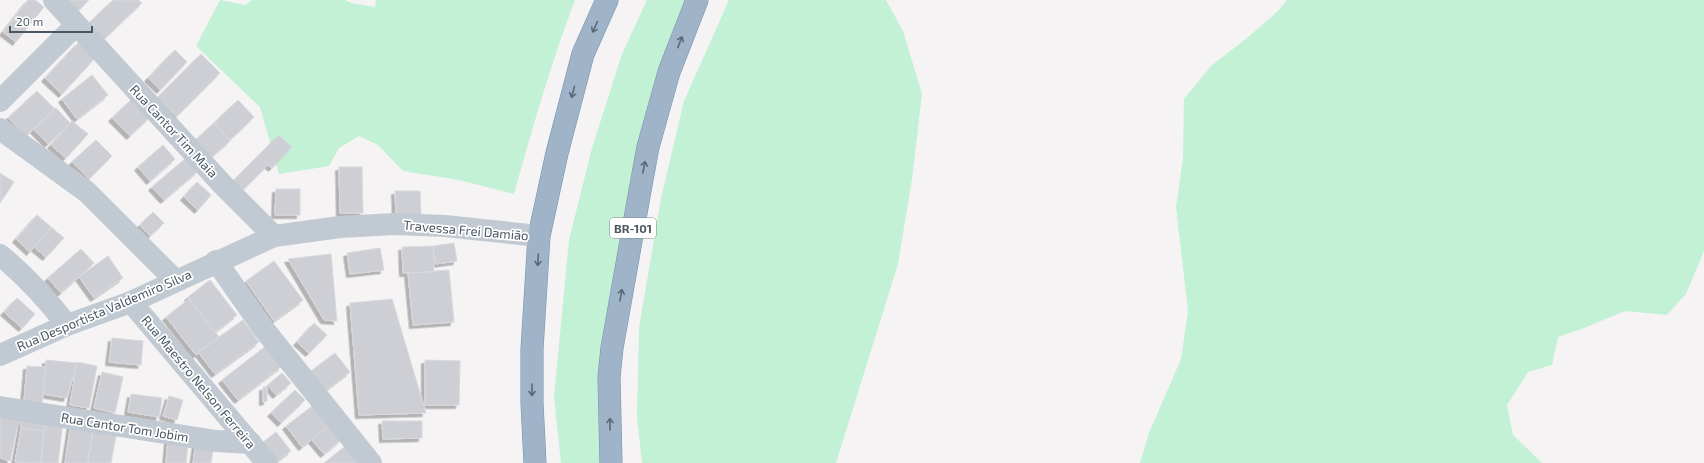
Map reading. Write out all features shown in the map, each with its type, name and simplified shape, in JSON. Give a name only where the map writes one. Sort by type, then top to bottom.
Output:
[{"type":"highway","points":[[535,463],[532,403],[532,349],[539,236],[557,153],[583,54],[607,0]]},
{"type":"highway","name":"BR-101","points":[[611,463],[609,377],[612,348],[638,196],[648,147],[669,72],[697,0]]},
{"type":"street","name":"Rua Cantor Tim Maia","points":[[54,0],[217,178],[274,236]]},
{"type":"street","points":[[0,101],[76,25]]},
{"type":"street","points":[[0,129],[87,192],[176,281]]},
{"type":"street","name":"Travessa Frei Damião","points":[[274,236],[340,227],[395,224],[445,226],[539,236]]},
{"type":"street","name":"Rua Desportista Valdemiro Silva","points":[[0,355],[67,325],[131,302],[216,261],[274,236]]},
{"type":"street","points":[[0,255],[46,297],[67,325]]},
{"type":"street","points":[[216,261],[263,328],[371,463]]},
{"type":"street","name":"Rua Maestro Nelson Ferreira","points":[[131,302],[251,443],[266,463]]},
{"type":"street","name":"Rua Cantor Tom Jobim","points":[[0,407],[216,441],[251,443]]},
{"type":"green space","points":[[220,0],[245,5],[252,0],[345,0],[351,3],[375,7],[376,0],[575,0],[542,96],[514,194],[459,180],[403,171],[378,145],[359,136],[339,148],[329,166],[279,174],[260,107],[196,46]]},
{"type":"green space","points":[[647,0],[708,0],[632,178],[601,463],[561,463],[554,397],[569,240],[592,148],[622,54]]},
{"type":"green space","points":[[729,0],[886,0],[903,31],[922,94],[912,179],[898,264],[836,463],[642,463],[637,417],[639,328],[661,198],[684,101]]},
{"type":"green space","points":[[1287,0],[1704,0],[1704,251],[1686,294],[1667,315],[1625,311],[1558,337],[1552,365],[1528,372],[1507,405],[1513,435],[1542,463],[1140,463],[1149,433],[1181,359],[1188,311],[1176,207],[1183,158],[1184,99],[1212,65],[1246,39],[1278,11]]},
{"type":"building","points":[[28,0],[35,0],[44,7],[16,42],[3,32]]},
{"type":"building","points":[[67,0],[89,0],[78,11]]},
{"type":"building","points":[[113,0],[138,0],[142,3],[103,40],[88,24]]},
{"type":"building","points":[[79,42],[95,58],[62,94],[45,78]]},
{"type":"building","points":[[175,50],[187,62],[160,90],[148,78]]},
{"type":"building","points":[[201,54],[220,73],[177,116],[157,98]]},
{"type":"building","points":[[92,75],[108,95],[77,119],[62,99]]},
{"type":"building","points":[[37,91],[55,109],[26,136],[8,118]]},
{"type":"building","points":[[133,98],[151,116],[130,136],[112,118]]},
{"type":"building","points":[[238,100],[254,117],[230,140],[214,123]]},
{"type":"building","points":[[56,108],[70,123],[48,144],[34,130]]},
{"type":"building","points":[[72,121],[88,134],[66,158],[51,145]]},
{"type":"building","points":[[214,123],[230,141],[208,160],[193,142]]},
{"type":"building","points":[[279,135],[292,147],[272,168],[258,156]]},
{"type":"building","points":[[96,140],[112,156],[89,179],[72,162]]},
{"type":"building","points":[[163,145],[175,159],[150,181],[138,167]]},
{"type":"building","points":[[258,156],[268,165],[243,190],[233,181]]},
{"type":"building","points":[[186,158],[198,171],[164,200],[152,187]]},
{"type":"building","points":[[339,167],[362,167],[363,213],[340,213]]},
{"type":"building","points":[[0,173],[14,182],[0,203]]},
{"type":"building","points":[[197,182],[211,195],[198,210],[184,197]]},
{"type":"building","points":[[276,189],[300,189],[300,215],[275,215]]},
{"type":"building","points":[[395,191],[420,191],[421,216],[396,217]]},
{"type":"building","points":[[153,212],[164,223],[150,236],[140,225]]},
{"type":"building","points":[[37,215],[51,227],[30,252],[16,239]]},
{"type":"building","points":[[51,227],[64,238],[46,257],[34,247]]},
{"type":"building","points":[[454,243],[457,261],[436,264],[433,246]]},
{"type":"building","points":[[433,246],[434,272],[403,273],[402,247]]},
{"type":"building","points":[[380,248],[384,270],[350,274],[347,253]]},
{"type":"building","points":[[81,249],[94,263],[61,293],[48,278]]},
{"type":"building","points":[[331,254],[337,321],[324,320],[288,259]]},
{"type":"building","points":[[108,256],[123,278],[94,298],[79,277]]},
{"type":"building","points":[[274,261],[303,300],[274,321],[246,281]]},
{"type":"building","points":[[449,270],[454,322],[413,325],[408,273]]},
{"type":"building","points":[[210,280],[237,315],[215,332],[188,297]]},
{"type":"building","points":[[17,298],[35,314],[22,328],[4,312]]},
{"type":"building","points":[[189,299],[219,337],[196,355],[166,317]]},
{"type":"building","points":[[392,299],[426,413],[359,415],[350,303]]},
{"type":"building","points":[[243,320],[259,342],[215,374],[198,352]]},
{"type":"building","points":[[314,323],[327,335],[309,353],[297,342]]},
{"type":"building","points":[[112,338],[143,341],[141,365],[109,362]]},
{"type":"building","points":[[266,346],[282,366],[238,400],[222,380]]},
{"type":"building","points":[[335,353],[350,372],[322,393],[307,374]]},
{"type":"building","points":[[46,360],[77,363],[67,398],[43,394]]},
{"type":"building","points":[[425,360],[460,361],[459,405],[425,405]]},
{"type":"building","points":[[77,362],[97,366],[89,408],[70,405]]},
{"type":"building","points":[[27,366],[46,367],[42,403],[24,401]]},
{"type":"building","points":[[102,372],[123,377],[115,413],[94,408]]},
{"type":"building","points":[[282,373],[291,383],[276,395],[268,385]]},
{"type":"building","points":[[263,387],[267,387],[267,401],[263,402]]},
{"type":"building","points":[[295,390],[305,400],[281,423],[271,413]]},
{"type":"building","points":[[131,394],[162,398],[159,417],[128,412]]},
{"type":"building","points":[[169,396],[183,400],[177,420],[163,416]]},
{"type":"building","points":[[315,404],[331,424],[302,447],[286,426]]},
{"type":"building","points":[[0,411],[20,416],[10,461],[0,458]]},
{"type":"building","points":[[20,416],[46,418],[44,431],[21,428]]},
{"type":"building","points":[[46,418],[63,421],[58,463],[40,463]]},
{"type":"building","points":[[382,421],[422,421],[422,438],[383,439]]},
{"type":"building","points":[[71,423],[94,426],[88,463],[65,463]]},
{"type":"building","points":[[94,426],[117,430],[111,463],[87,463]]},
{"type":"building","points":[[328,426],[341,440],[324,454],[312,440]]},
{"type":"building","points":[[21,428],[44,431],[41,463],[15,462]]},
{"type":"building","points":[[276,432],[291,451],[277,461],[262,443]]},
{"type":"building","points":[[168,440],[188,443],[186,463],[166,463]]},
{"type":"building","points":[[196,443],[214,446],[211,463],[193,463]]},
{"type":"building","points":[[347,445],[363,463],[324,463]]}]
